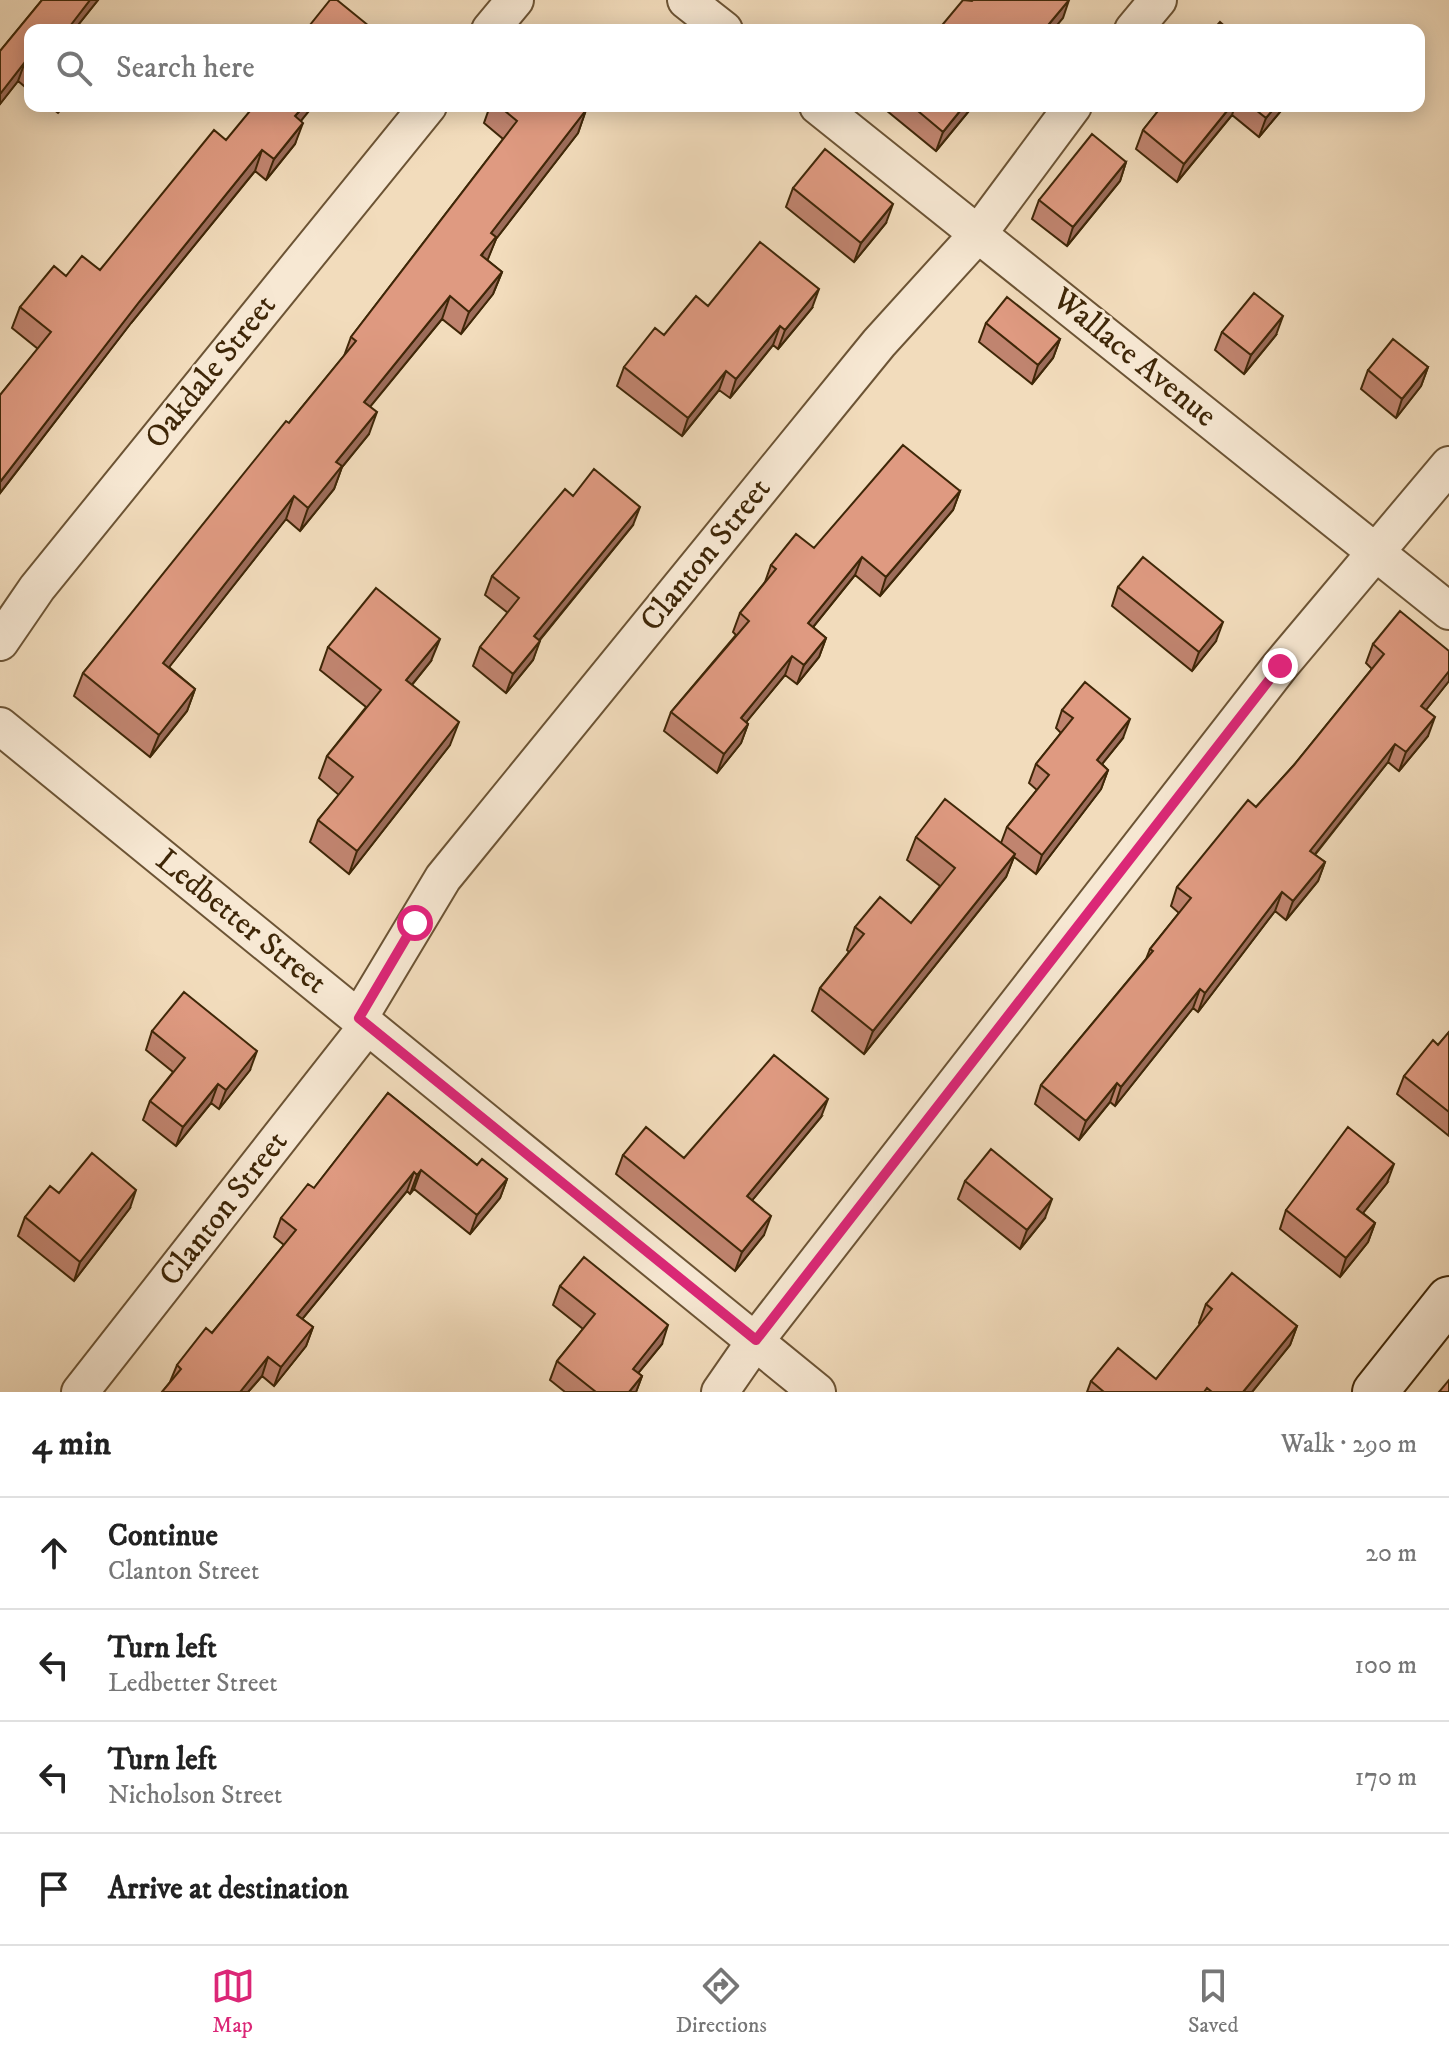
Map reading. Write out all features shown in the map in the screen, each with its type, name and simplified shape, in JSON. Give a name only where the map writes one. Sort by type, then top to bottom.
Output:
[{"type":"main road","points":[[1375,1392],[1449,1299]]},
{"type":"street","points":[[495,24],[515,0]]},
{"type":"street","points":[[686,0],[716,24]]},
{"type":"street","points":[[1138,24],[1158,0]]},
{"type":"street","name":"Oakdale Street","points":[[0,642],[46,576],[423,112]]},
{"type":"street","name":"Wallace Avenue","points":[[826,112],[1449,611]]},
{"type":"street","name":"Clanton Street","points":[[80,1392],[364,1021],[443,878],[879,343],[978,234],[1069,112]]},
{"type":"street","points":[[720,1392],[756,1340],[1280,666],[1449,465]]},
{"type":"street","name":"Ledbetter Street","points":[[0,726],[817,1392]]},
{"type":"building","points":[[42,0],[90,0],[72,24],[24,24],[24,63],[0,94],[0,51]]},
{"type":"building","points":[[330,0],[337,0],[367,24],[311,24]]},
{"type":"building","points":[[963,0],[1069,0],[1049,24],[943,24]]},
{"type":"building","points":[[249,112],[299,112],[295,116],[303,123],[274,159],[262,150],[0,482],[0,395],[51,332],[20,307],[54,266],[66,276],[82,256],[100,270],[214,130],[226,140]]},
{"type":"building","points":[[506,112],[584,112],[491,233],[496,237],[481,255],[502,272],[469,312],[450,296],[364,402],[377,412],[336,462],[342,466],[308,508],[294,496],[163,663],[195,689],[159,735],[83,673],[286,421],[289,423],[356,341],[351,337],[517,121]]},
{"type":"building","points":[[919,112],[959,112],[943,132]]},
{"type":"building","points":[[1157,112],[1226,112],[1184,164],[1143,130]]},
{"type":"building","points":[[1092,134],[1126,162],[1073,227],[1039,200]]},
{"type":"building","points":[[825,149],[893,204],[861,243],[793,188]]},
{"type":"building","points":[[760,242],[819,289],[785,330],[780,326],[736,379],[726,371],[688,418],[624,367],[655,328],[664,335],[696,296],[708,306]]},
{"type":"building","points":[[1254,293],[1283,316],[1251,355],[1222,332]]},
{"type":"building","points":[[1007,297],[1060,339],[1038,365],[986,323]]},
{"type":"building","points":[[1393,339],[1428,367],[1402,399],[1368,370]]},
{"type":"building","points":[[903,445],[960,491],[886,577],[862,557],[808,623],[826,638],[804,665],[792,656],[741,718],[748,724],[724,754],[671,712],[749,621],[740,613],[776,569],[771,565],[796,534],[814,548]]},
{"type":"building","points":[[594,469],[640,507],[534,636],[540,641],[513,674],[480,647],[519,598],[492,576],[565,489],[573,496]]},
{"type":"building","points":[[1143,557],[1223,622],[1199,652],[1118,587]]},
{"type":"building","points":[[376,588],[440,639],[406,680],[459,722],[357,851],[318,820],[353,777],[327,756],[381,690],[328,647]]},
{"type":"building","points":[[1400,611],[1449,651],[1449,671],[1421,706],[1435,717],[1406,752],[1395,744],[1310,851],[1325,862],[1293,901],[1282,892],[1205,993],[1200,989],[1121,1087],[1117,1083],[1086,1121],[1041,1085],[1153,951],[1150,949],[1191,898],[1177,887],[1248,800],[1256,807],[1294,765],[1384,654],[1373,644]]},
{"type":"building","points":[[1085,682],[1130,719],[1097,760],[1108,770],[1042,855],[1007,827],[1049,775],[1036,764],[1073,718],[1062,710]]},
{"type":"building","points":[[945,799],[1015,854],[873,1031],[820,988],[864,934],[855,927],[880,897],[911,923],[955,868],[916,837]]},
{"type":"building","points":[[184,992],[257,1051],[226,1090],[218,1084],[183,1127],[150,1101],[185,1058],[152,1031]]},
{"type":"building","points":[[1449,1032],[1449,1112],[1404,1076],[1433,1040],[1438,1045]]},
{"type":"building","points":[[774,1055],[828,1099],[747,1196],[771,1216],[742,1252],[623,1155],[646,1127],[684,1158]]},
{"type":"building","points":[[388,1093],[477,1165],[482,1159],[507,1179],[477,1215],[421,1170],[417,1175],[414,1172],[297,1315],[313,1327],[281,1367],[268,1357],[240,1392],[162,1392],[181,1369],[177,1365],[206,1328],[212,1333],[296,1230],[281,1218],[308,1184],[314,1188]]},
{"type":"building","points":[[1348,1127],[1394,1164],[1357,1209],[1375,1223],[1346,1258],[1286,1210]]},
{"type":"building","points":[[991,1149],[1052,1199],[1027,1230],[965,1181]]},
{"type":"building","points":[[92,1153],[136,1190],[80,1262],[25,1217],[50,1186],[59,1193]]},
{"type":"building","points":[[584,1257],[668,1325],[633,1369],[642,1376],[629,1392],[596,1392],[557,1361],[595,1314],[560,1286]]},
{"type":"building","points":[[1232,1273],[1297,1326],[1243,1392],[1212,1392],[1207,1388],[1204,1392],[1104,1392],[1091,1381],[1118,1348],[1156,1379],[1212,1309],[1206,1304]]},
{"type":"building","points":[[1449,1380],[1449,1392],[1439,1392]]},
{"type":"route","points":[[415,923],[386,977],[359,1018],[756,1340],[1280,666]]}]
